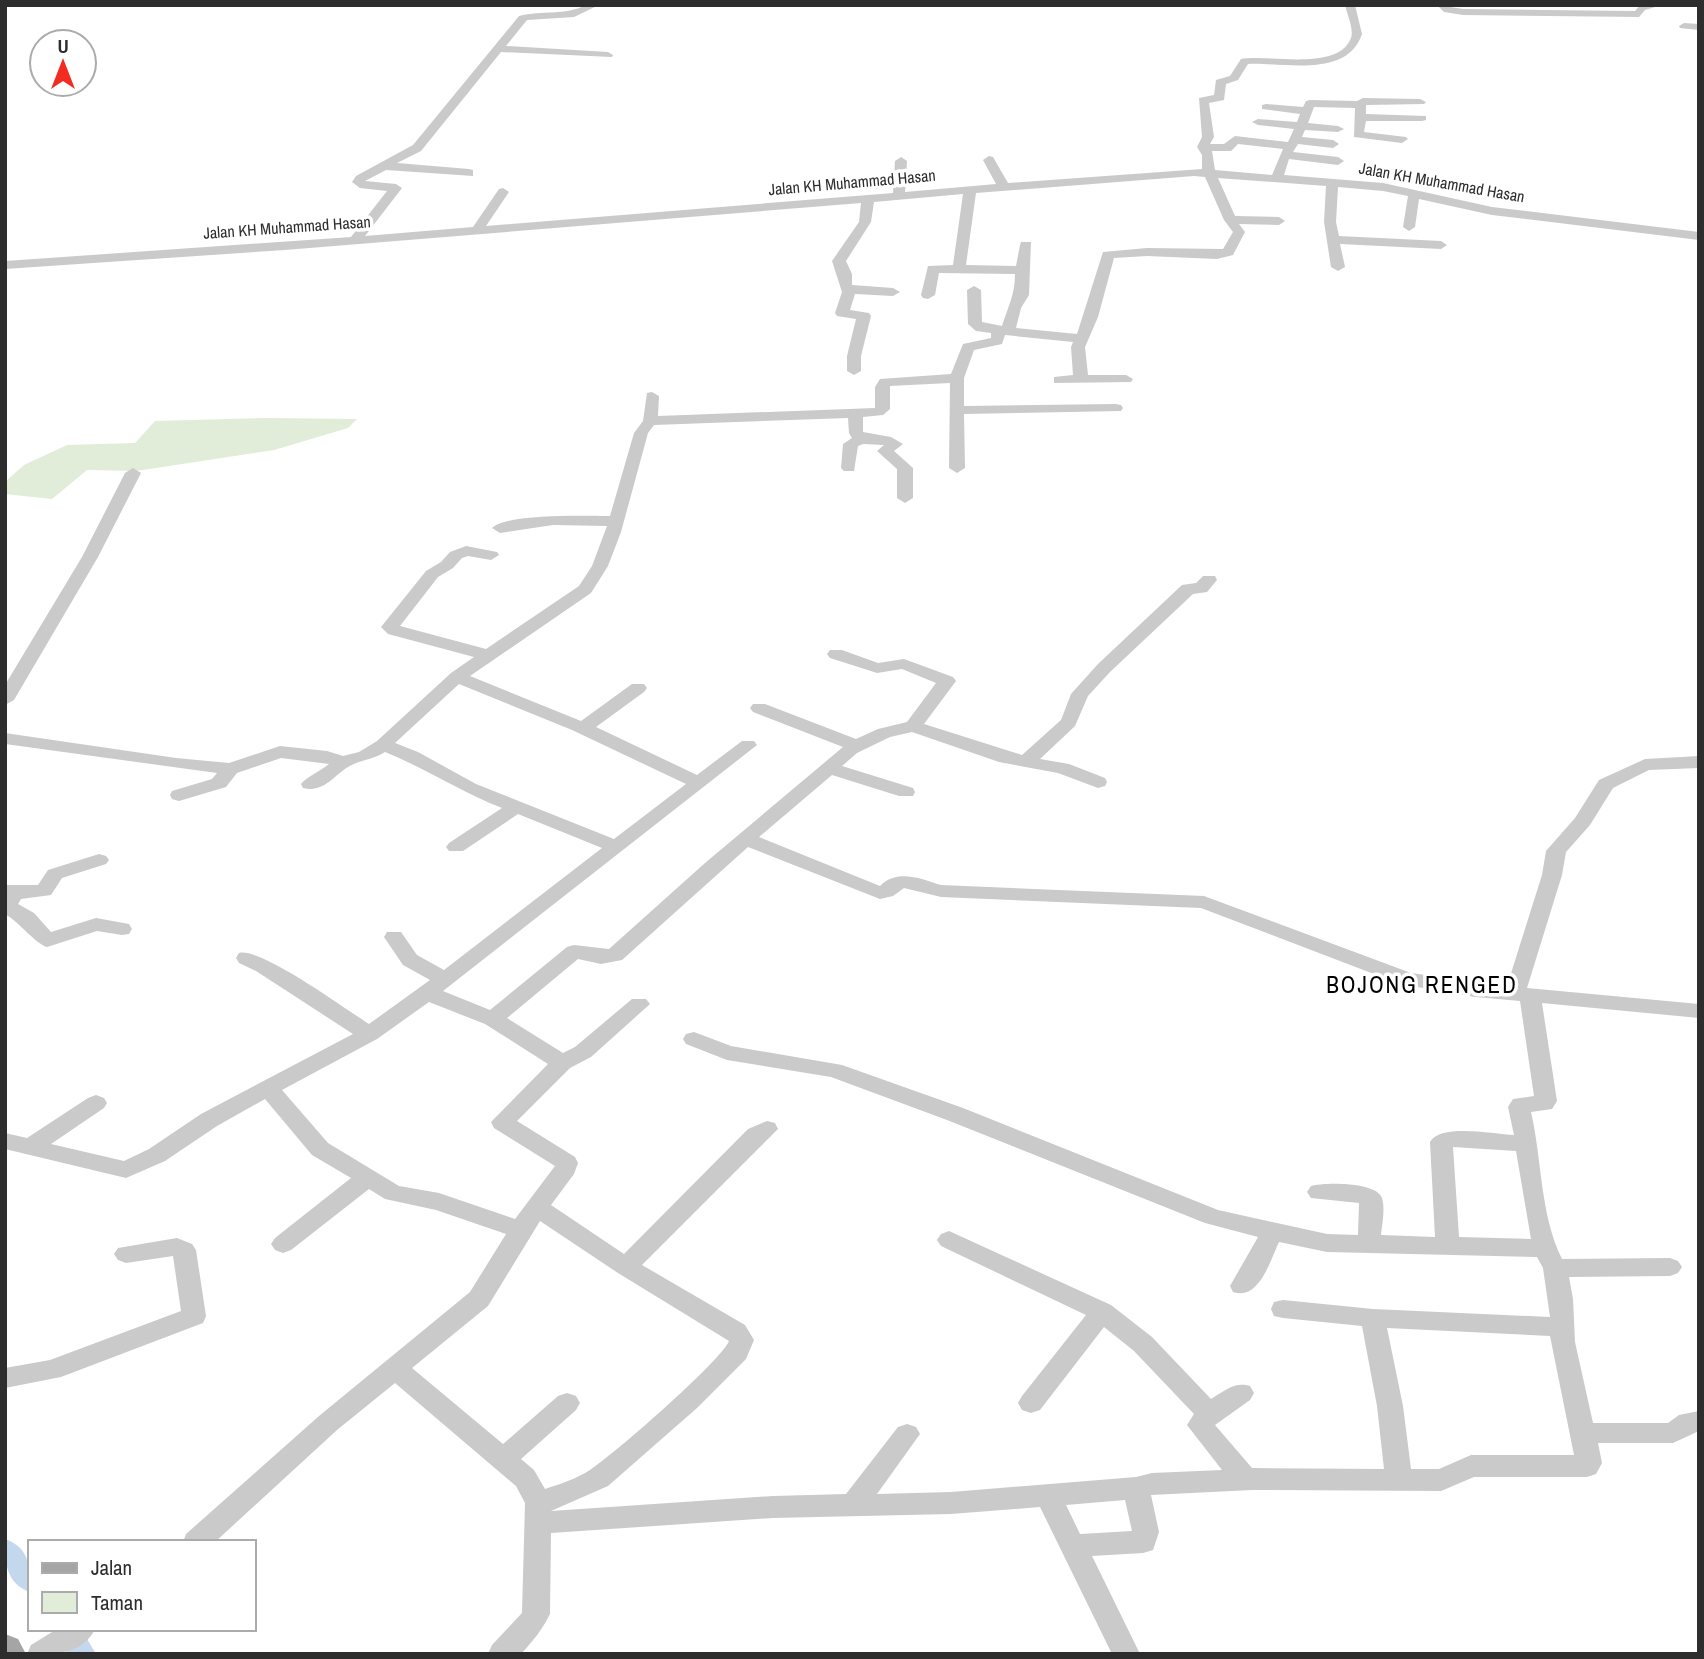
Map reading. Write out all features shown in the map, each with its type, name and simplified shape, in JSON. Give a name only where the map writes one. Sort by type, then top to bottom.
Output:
[{"type":"street","points":[[355,240],[396,188],[364,186],[358,181],[417,148],[524,17],[572,16],[594,5]]},
{"type":"street","points":[[1203,147],[1208,137],[1203,100],[1220,97],[1222,81],[1234,78],[1243,62],[1248,60],[1303,63],[1336,58],[1353,44],[1357,34],[1350,5]]},
{"type":"street","points":[[1443,5],[1448,10],[1463,12],[1639,14],[1641,8],[1657,5]]},
{"type":"street","points":[[1684,26],[1699,27]]},
{"type":"street","points":[[498,50],[608,55]]},
{"type":"street","points":[[1402,139],[1358,135],[1363,101],[1420,102]]},
{"type":"street","points":[[1277,177],[1313,102],[1422,118]]},
{"type":"street","points":[[1266,107],[1307,111]]},
{"type":"street","points":[[1258,122],[1338,130]]},
{"type":"street","points":[[1203,147],[1226,149],[1235,140],[1290,147],[1338,161]]},
{"type":"street","points":[[1290,147],[1333,144]]},
{"type":"street","points":[[1081,380],[1078,354],[1108,255],[1120,252],[1224,254],[1230,250],[1239,232],[1230,220],[1207,166],[1208,155],[1203,147]]},
{"type":"street","points":[[989,160],[1004,187]]},
{"type":"street","points":[[899,195],[901,161]]},
{"type":"street","points":[[385,166],[469,173]]},
{"type":"street","name":"Jalan KH Muhammad Hasan","points":[[5,265],[355,240],[1004,187],[1045,190],[1146,174],[1210,172],[1332,182],[1413,194],[1492,211],[1699,236]]},
{"type":"street","points":[[1332,182],[1330,222],[1338,267]]},
{"type":"street","points":[[959,267],[970,191]]},
{"type":"street","points":[[477,230],[503,192]]},
{"type":"street","points":[[1409,227],[1413,194]]},
{"type":"street","points":[[854,371],[864,316],[842,313],[849,290],[839,261],[861,230],[868,213],[868,199]]},
{"type":"street","points":[[1230,220],[1279,221]]},
{"type":"street","points":[[1334,240],[1441,245]]},
{"type":"street","points":[[957,468],[957,379],[968,347],[997,341],[1022,295],[1026,245]]},
{"type":"street","points":[[928,295],[933,269],[959,267],[1022,270]]},
{"type":"street","points":[[849,290],[893,292]]},
{"type":"street","points":[[974,290],[975,324],[981,328],[1082,339]]},
{"type":"street","points":[[650,421],[875,412],[883,409],[882,387],[886,382],[957,379]]},
{"type":"street","points":[[1059,380],[1126,379]]},
{"type":"street","points":[[310,785],[323,779],[342,762],[366,756],[383,745],[457,677],[585,589],[600,566],[616,521],[641,433],[650,421],[652,396]]},
{"type":"street","points":[[957,410],[1116,408]]},
{"type":"street","points":[[849,468],[852,444],[873,430],[875,412]]},
{"type":"street","points":[[855,413],[856,433],[860,439]]},
{"type":"street","points":[[860,439],[886,440],[895,444],[885,452],[905,468],[905,498]]},
{"type":"street","points":[[5,700],[90,556],[133,473]]},
{"type":"street","points":[[500,528],[554,520],[616,521]]},
{"type":"street","points":[[488,656],[390,627],[432,574],[447,565],[456,555],[466,551],[491,555]]},
{"type":"street","points":[[1027,761],[1069,722],[1080,694],[1104,668],[1188,589],[1199,589],[1209,580]]},
{"type":"street","points":[[493,1019],[574,952],[601,957],[615,955],[712,867],[857,746],[887,732],[906,730],[913,726],[946,679],[904,664],[877,667],[836,654]]},
{"type":"street","points":[[457,677],[583,729],[697,782]]},
{"type":"street","points":[[583,729],[638,688]]},
{"type":"street","points":[[759,708],[857,746]]},
{"type":"street","points":[[913,726],[1006,758],[1062,768],[1098,782]]},
{"type":"street","points":[[5,738],[230,769],[280,752],[327,757],[342,762]]},
{"type":"street","points":[[383,745],[516,807],[615,846]]},
{"type":"street","points":[[5,1141],[129,1170],[157,1155],[209,1120],[369,1034],[427,993],[748,745]]},
{"type":"street","points":[[539,1513],[951,1503],[1136,1488],[1152,1484],[1245,1479],[1441,1480],[1471,1466],[1587,1465],[1519,1105],[1544,1104],[1546,1101],[1522,995],[1556,851],[1583,821],[1605,785],[1645,765],[1699,762]]},
{"type":"street","points":[[829,768],[906,792]]},
{"type":"street","points":[[179,795],[219,783],[230,769]]},
{"type":"street","points":[[456,847],[516,807]]},
{"type":"street","points":[[747,839],[880,893],[886,892],[892,884],[901,880],[941,891],[1204,902],[1407,978],[1522,995],[1699,1012]]},
{"type":"street","points":[[99,860],[56,873],[44,891],[10,892],[7,906],[27,918],[47,940],[96,924],[122,929]]},
{"type":"street","points":[[394,937],[410,960],[445,979]]},
{"type":"street","points":[[246,958],[263,965],[369,1034]]},
{"type":"street","points":[[427,993],[493,1019],[562,1063]]},
{"type":"street","points":[[198,1540],[328,1423],[479,1299],[520,1230],[564,1174],[567,1163],[502,1122],[562,1063],[583,1052],[639,1004]]},
{"type":"street","points":[[694,1039],[727,1053],[834,1070],[955,1114],[1213,1217],[1272,1232],[1327,1243],[1448,1246],[1550,1258],[1670,1267]]},
{"type":"street","points":[[268,1088],[320,1149],[393,1193],[439,1202],[520,1230]]},
{"type":"street","points":[[32,1146],[96,1102]]},
{"type":"street","points":[[626,1267],[755,1135],[767,1129]]},
{"type":"street","points":[[1448,1246],[1441,1142],[1446,1139],[1526,1144]]},
{"type":"street","points":[[283,1244],[367,1178]]},
{"type":"street","points":[[1319,1192],[1363,1194],[1371,1199],[1369,1244]]},
{"type":"street","points":[[536,1208],[626,1267],[736,1332],[741,1340],[737,1352],[688,1401],[599,1478],[539,1513]]},
{"type":"street","points":[[1242,1286],[1252,1273],[1272,1232]]},
{"type":"street","points":[[950,1240],[1102,1312],[1143,1344],[1209,1413]]},
{"type":"street","points":[[5,1378],[52,1370],[194,1316],[184,1250],[177,1247],[125,1254]]},
{"type":"street","points":[[1283,1309],[1373,1318],[1561,1327]]},
{"type":"street","points":[[1031,1403],[1102,1312]]},
{"type":"street","points":[[1373,1318],[1390,1406],[1399,1481]]},
{"type":"street","points":[[396,1369],[525,1478],[539,1513],[536,1614],[530,1625],[502,1654]]},
{"type":"street","points":[[1241,1393],[1209,1413],[1200,1425],[1245,1479]]},
{"type":"street","points":[[501,1458],[567,1403]]},
{"type":"street","points":[[1583,1433],[1673,1433],[1688,1422],[1699,1421]]},
{"type":"street","points":[[853,1504],[907,1434]]},
{"type":"street","points":[[1074,1546],[1143,1542],[1146,1532],[1136,1488]]},
{"type":"street","points":[[1048,1496],[1126,1654]]},
{"type":"street","points":[[41,1654],[78,1631]]},
{"type":"green space","points":[[357,419],[348,428],[274,450],[136,471],[87,470],[52,499],[5,494],[5,482],[24,465],[67,445],[135,443],[155,421]]},
{"type":"waterway","points":[[5,1549],[28,1578]]},
{"type":"waterway","points":[[67,1631],[83,1654]]},
{"type":"district","name":"BOJONG RENGED","points":[[1422,984]]}]
